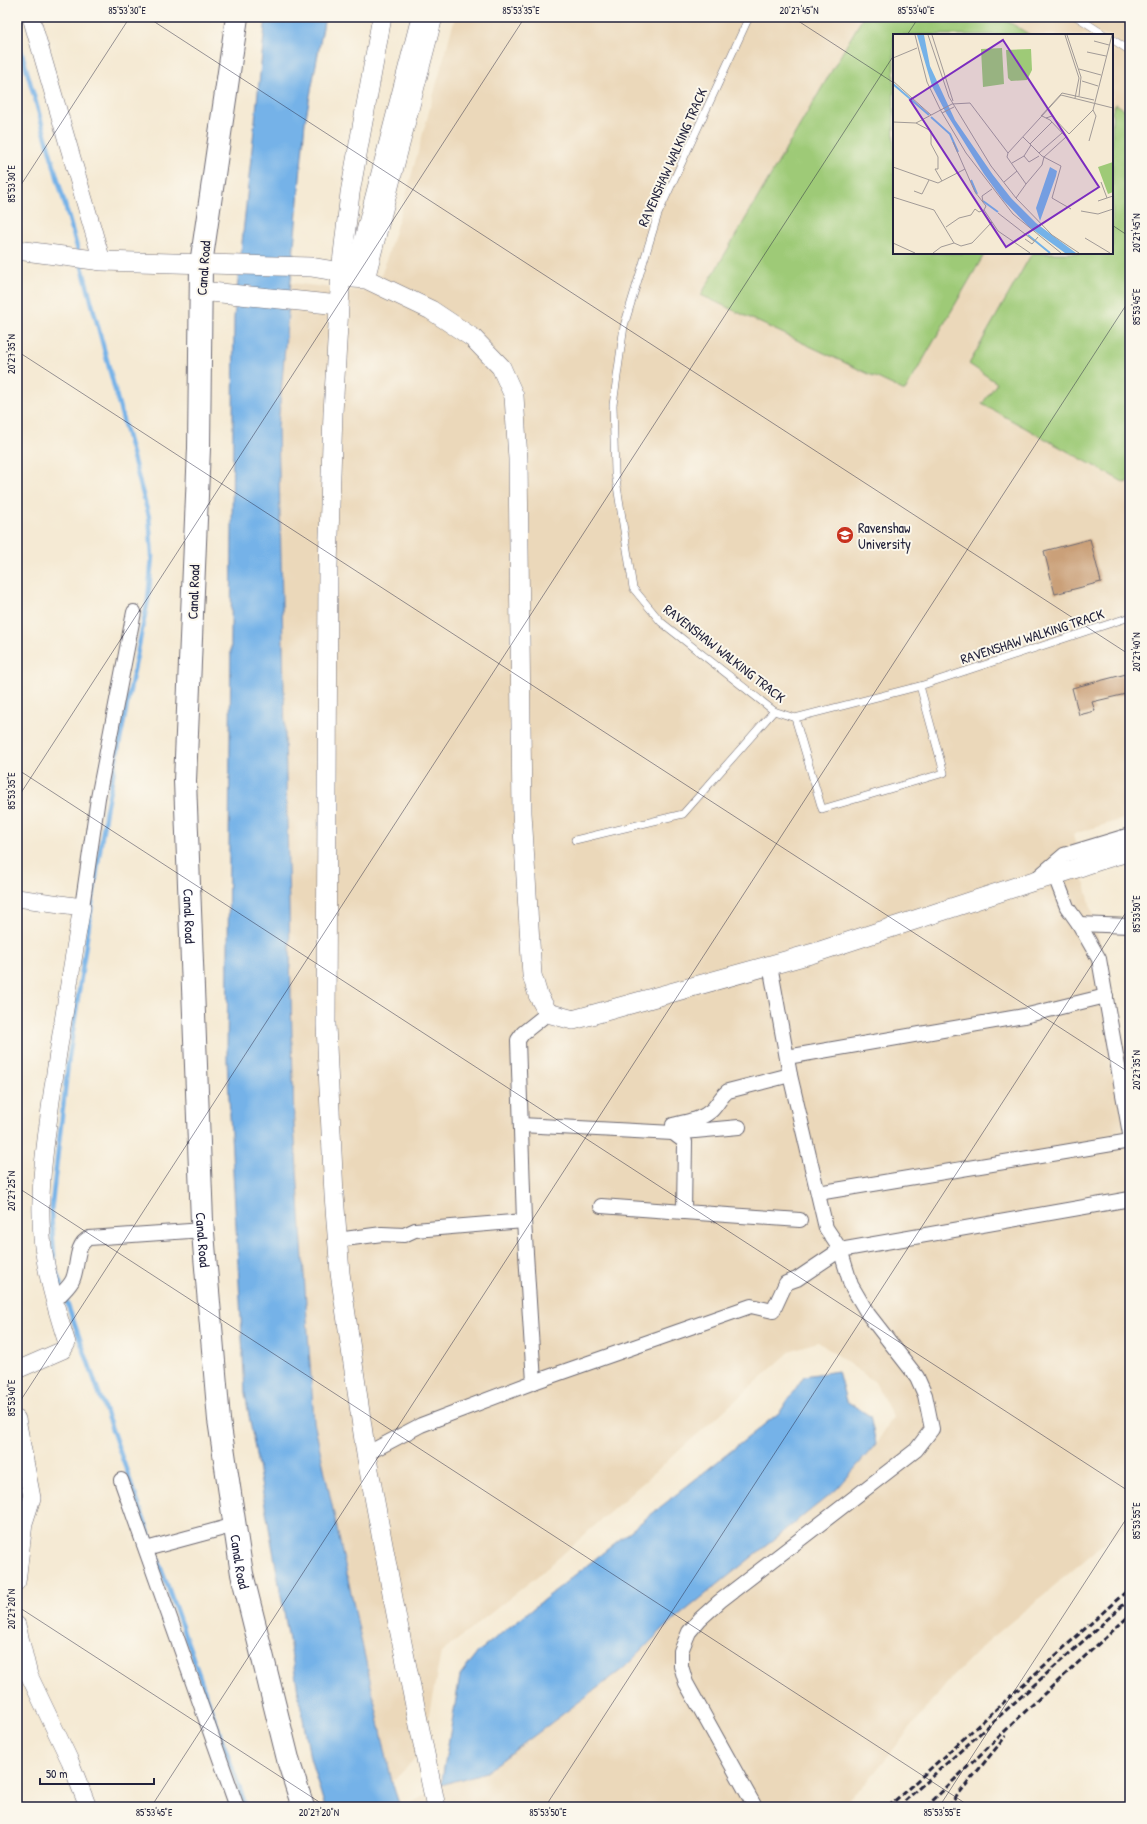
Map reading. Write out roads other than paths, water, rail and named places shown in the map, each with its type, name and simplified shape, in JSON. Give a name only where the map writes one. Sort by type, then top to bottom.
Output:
[{"type":"main road","name":"Canal Road","points":[[237,17],[208,265],[201,291],[199,448],[185,781],[204,1230],[219,1420],[244,1582],[289,1763],[303,1807]]},
{"type":"main road","points":[[382,17],[350,193],[353,276],[339,305],[333,413],[329,558],[326,767],[326,1025],[340,1273],[366,1454],[396,1614],[436,1807]]},
{"type":"main road","points":[[17,250],[97,260],[208,265],[310,267],[353,276],[431,310],[473,338],[501,367],[514,396],[518,459],[522,814],[532,975],[538,995],[548,1014],[573,1020],[821,950],[1034,881],[1055,876],[1108,857],[1130,852]]},
{"type":"main road","points":[[201,291],[339,305]]},
{"type":"street","points":[[31,17],[97,260]]},
{"type":"street","points":[[353,276],[420,17]]},
{"type":"street","points":[[353,276],[434,17]]},
{"type":"street","points":[[17,1370],[63,1350],[67,1343],[55,1300],[42,1237],[42,1165],[61,1026],[82,907],[98,798],[134,612]]},
{"type":"street","points":[[1034,881],[1064,855],[1130,835]]},
{"type":"street","points":[[1055,876],[1066,907],[1079,924],[1100,959],[1130,1134]]},
{"type":"street","points":[[17,898],[82,907]]},
{"type":"street","points":[[1079,924],[1130,926]]},
{"type":"street","points":[[755,1807],[686,1683],[681,1666],[681,1651],[689,1632],[720,1601],[916,1450],[932,1429],[925,1395],[918,1377],[868,1314],[851,1285],[840,1250],[826,1228],[790,1075],[770,965]]},
{"type":"street","points":[[787,1057],[1024,1016],[1106,996]]},
{"type":"street","points":[[534,1382],[524,1221],[518,1040],[523,1033],[548,1014]]},
{"type":"street","points":[[673,1133],[674,1125],[702,1118],[713,1109],[723,1095],[728,1091],[790,1075]]},
{"type":"street","points":[[521,1125],[673,1133],[739,1127]]},
{"type":"street","points":[[673,1133],[685,1142],[684,1212]]},
{"type":"street","points":[[818,1193],[1130,1141]]},
{"type":"street","points":[[366,1454],[421,1425],[534,1382],[751,1306],[773,1311],[786,1283],[798,1279],[840,1250],[1130,1199]]},
{"type":"street","points":[[601,1206],[800,1220]]},
{"type":"street","points":[[337,1240],[382,1234],[404,1235],[415,1230],[524,1221]]},
{"type":"street","points":[[55,1300],[67,1288],[75,1272],[79,1248],[83,1240],[88,1238],[204,1230]]},
{"type":"street","points":[[17,1419],[32,1498],[20,1523],[17,1582]]},
{"type":"street","points":[[121,1480],[236,1807]]},
{"type":"street","points":[[146,1549],[235,1525]]},
{"type":"street","points":[[17,1625],[29,1675],[70,1761],[88,1807]]},
{"type":"lane","name":"RAVENSHAW WALKING TRACK","points":[[749,17],[658,214],[624,326],[613,405],[615,473],[633,588],[661,622],[774,711],[795,718],[920,686],[1130,617]]},
{"type":"lane","points":[[1077,17],[1103,34]]},
{"type":"lane","points":[[1113,40],[1130,51]]},
{"type":"lane","points":[[795,718],[822,809],[944,773],[920,686]]},
{"type":"lane","points":[[575,840],[683,814],[774,711]]},
{"type":"water","points":[[266,17],[325,17],[305,122],[278,426],[294,1125],[314,1422],[392,1782],[400,1807],[325,1807],[310,1758],[245,1393],[227,1060],[234,318]]},
{"type":"water","points":[[838,1371],[846,1401],[870,1416],[876,1444],[837,1489],[664,1628],[624,1668],[486,1772],[441,1785],[460,1676],[478,1652],[780,1412],[804,1376]]},
{"type":"waterway","points":[[17,36],[79,254]]},
{"type":"waterway","points":[[81,263],[149,517],[152,556],[148,600],[106,810],[68,1064],[51,1212],[55,1269],[246,1807]]},
{"type":"railway","points":[[888,1807],[1130,1588]]},
{"type":"railway","points":[[898,1807],[1130,1599]]},
{"type":"railway","points":[[926,1807],[1032,1705],[1130,1615]]},
{"type":"railway","points":[[948,1807],[1006,1736]]},
{"type":"place","name":"Ravenshaw University","points":[[845,535]]}]
